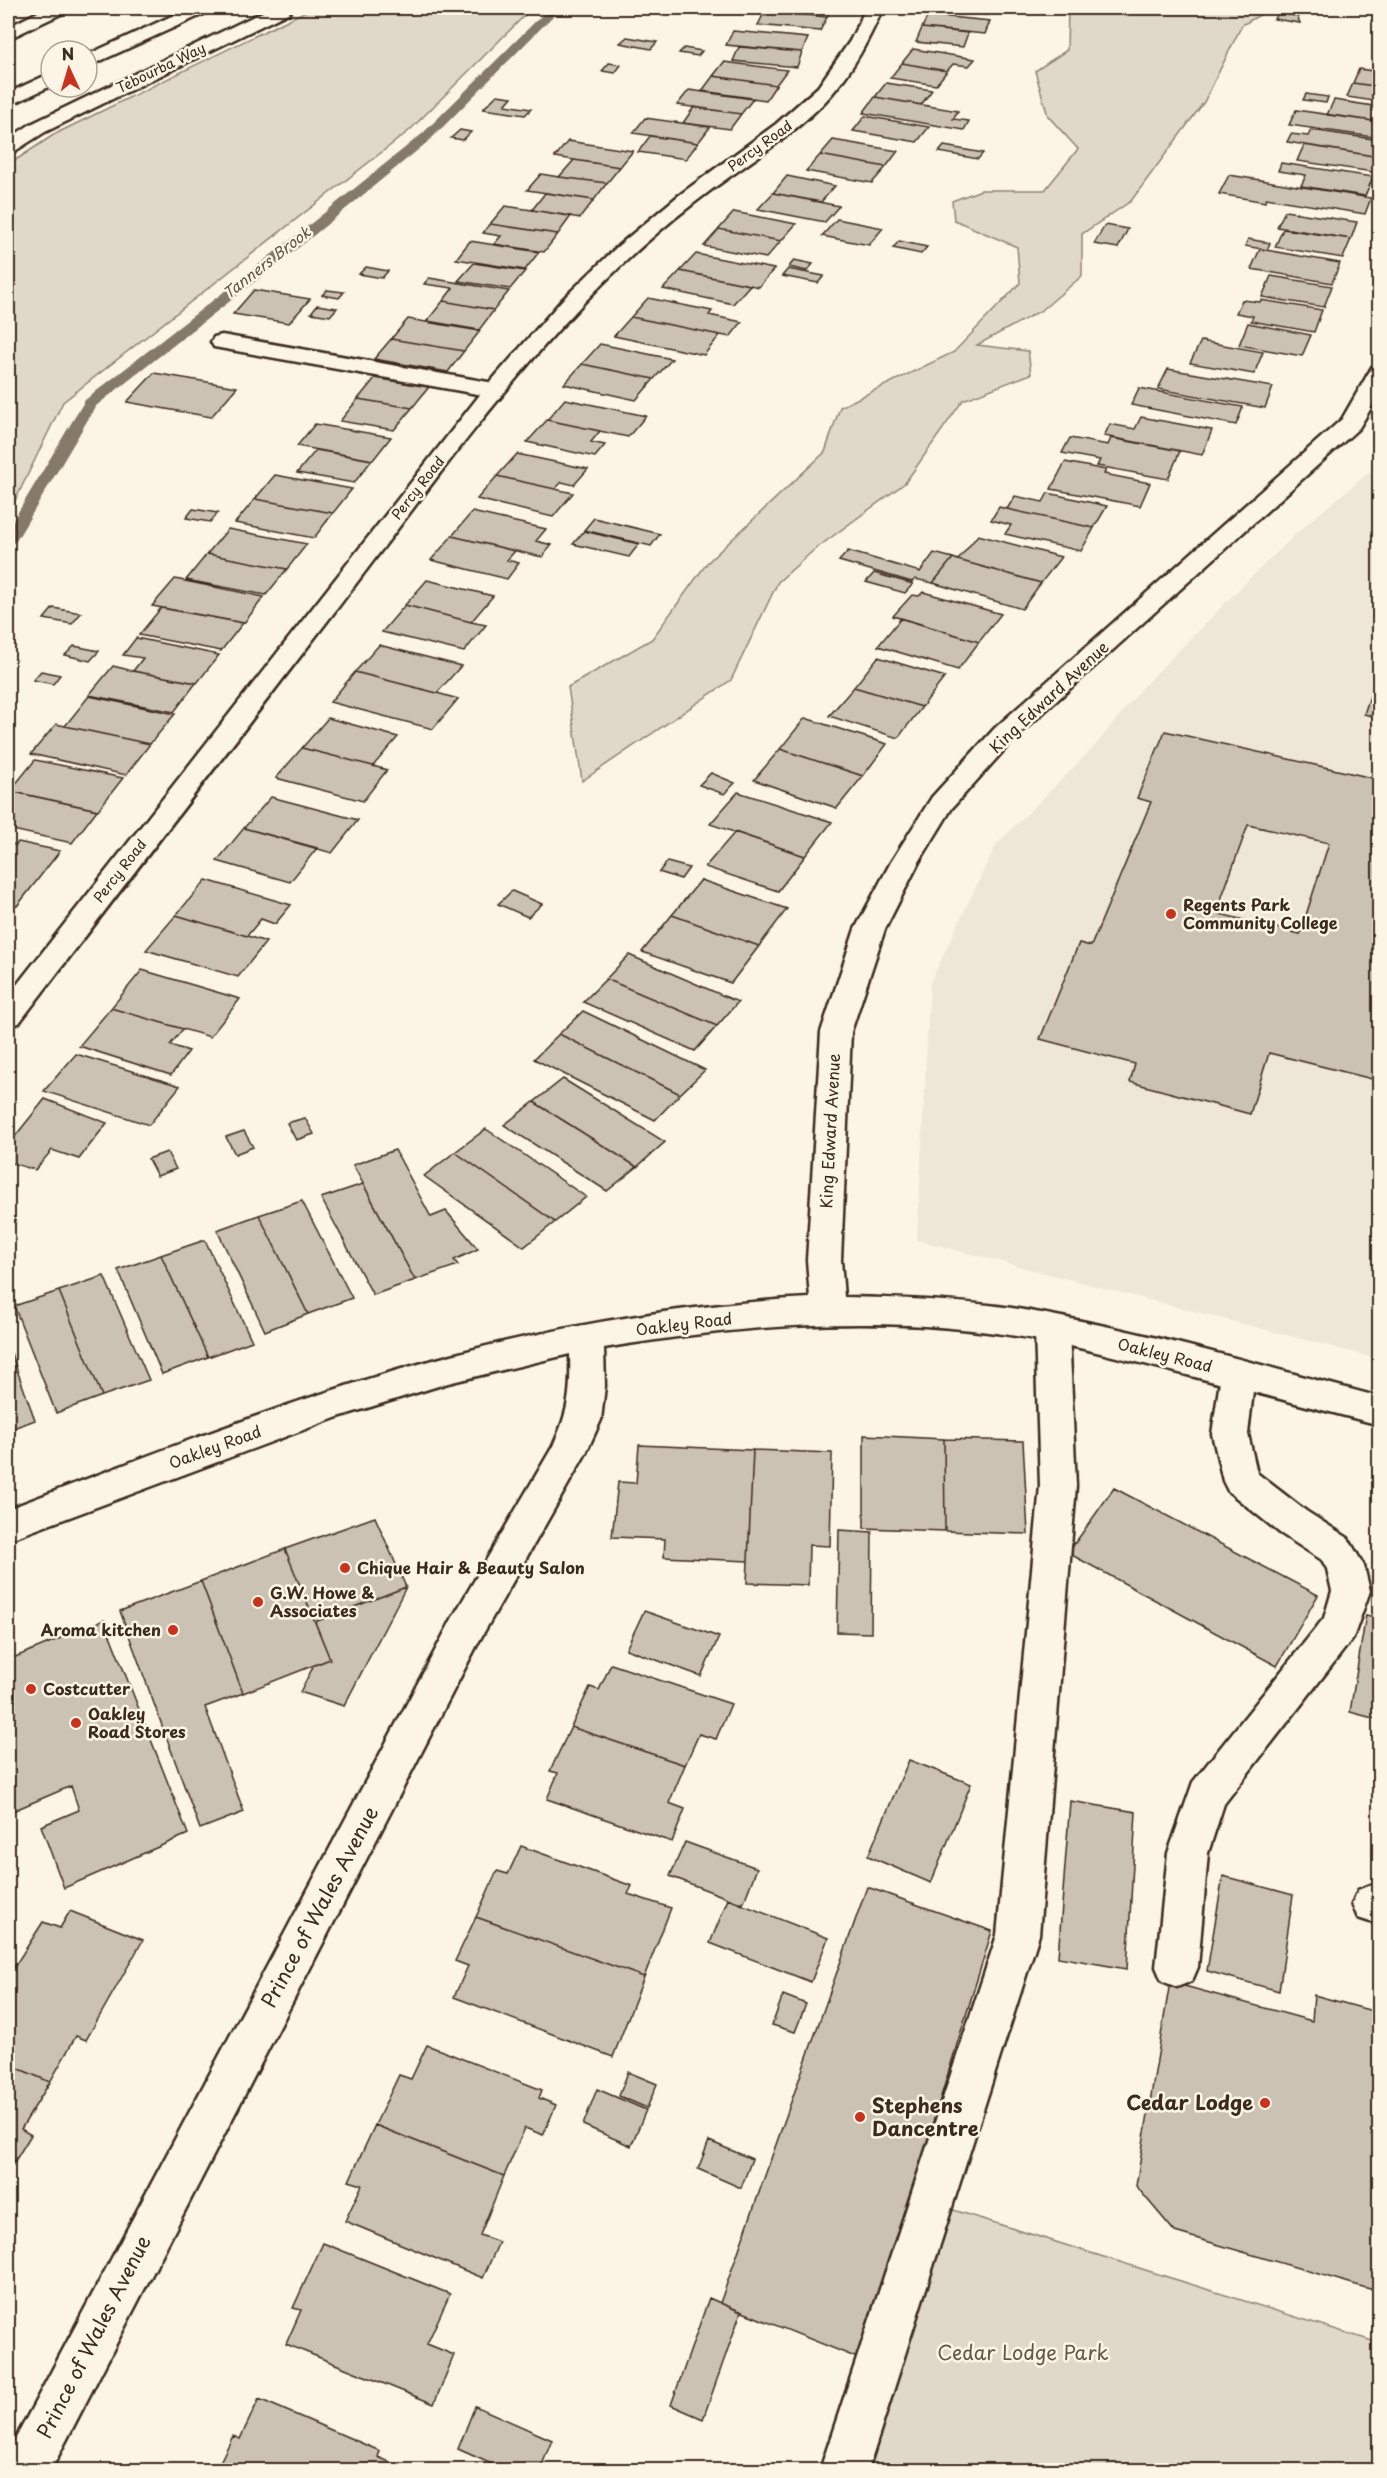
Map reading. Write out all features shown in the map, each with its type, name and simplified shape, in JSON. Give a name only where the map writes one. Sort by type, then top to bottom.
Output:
[{"type":"street","points":[[8,34],[59,8]]},
{"type":"street","points":[[99,56],[202,8]]},
{"type":"street","name":"Tebourba Way","points":[[8,147],[38,128],[284,8]]},
{"type":"street","name":"Percy Road","points":[[8,1016],[494,390],[595,278],[623,252],[709,182],[789,125],[814,104],[846,66],[867,28],[874,8]]},
{"type":"street","points":[[8,100],[39,86]]},
{"type":"street","points":[[222,342],[494,390]]},
{"type":"street","name":"King Edward Avenue","points":[[828,1310],[824,1260],[836,1032],[870,928],[904,862],[942,803],[1004,734],[1351,423],[1380,372]]},
{"type":"street","name":"Oakley Road","points":[[8,1525],[214,1447],[375,1391],[467,1365],[587,1338],[668,1324],[828,1310],[907,1311],[976,1317],[1052,1330],[1106,1340],[1380,1411]]},
{"type":"street","points":[[844,2470],[1018,1935],[1058,1486],[1052,1330]]},
{"type":"street","name":"Prince of Wales Avenue","points":[[26,2470],[169,2192],[466,1629],[568,1453],[583,1420],[588,1386],[587,1338]]},
{"type":"street","points":[[1177,1967],[1188,1853],[1208,1795],[1340,1626],[1350,1591],[1346,1566],[1335,1549],[1293,1522],[1241,1481],[1230,1434],[1238,1374]]},
{"type":"shaded area","name":"Regents Park Community College","points":[[1379,464],[1379,1359],[917,1240],[930,983],[996,845],[1092,749],[1144,686],[1241,587],[1302,528]]},
{"type":"green space","points":[[312,8],[532,8],[410,130],[63,402],[8,515],[8,165],[55,134]]},
{"type":"green space","points":[[1068,8],[1272,8],[1242,25],[1204,102],[1131,201],[1082,234],[1082,276],[1042,310],[977,345],[1028,351],[1031,374],[963,400],[905,483],[814,550],[778,582],[731,680],[582,781],[568,687],[652,639],[707,563],[825,452],[840,407],[954,352],[1020,283],[1017,247],[954,220],[952,201],[981,190],[1045,190],[1078,149],[1048,116],[1035,71],[1067,50]]},
{"type":"green space","name":"Cedar Lodge Park","points":[[947,2208],[1379,2343],[1379,2470],[864,2470]]},
{"type":"building","points":[[766,8],[831,8],[827,17],[765,11]]},
{"type":"building","points":[[926,8],[990,8],[988,15]]},
{"type":"building","points":[[765,11],[827,17],[820,31],[758,25]]},
{"type":"building","points":[[1278,13],[1297,16],[1300,23],[1274,19]]},
{"type":"building","points":[[928,15],[990,21],[985,34],[922,28]]},
{"type":"building","points":[[922,28],[968,33],[963,47],[916,42]]},
{"type":"building","points":[[733,31],[808,38],[802,52],[726,45]]},
{"type":"building","points":[[627,37],[657,42],[651,49],[620,43]]},
{"type":"building","points":[[739,47],[802,52],[797,67],[733,61]]},
{"type":"building","points":[[684,48],[702,51],[698,56],[679,53]]},
{"type":"building","points":[[913,49],[975,59],[969,66],[953,64],[947,71],[902,63]]},
{"type":"building","points":[[724,62],[787,70],[776,85],[713,76]]},
{"type":"building","points":[[609,63],[621,65],[615,73],[602,71]]},
{"type":"building","points":[[902,63],[947,71],[936,85],[890,78]]},
{"type":"building","points":[[1359,69],[1380,72],[1380,87],[1353,83]]},
{"type":"building","points":[[713,76],[776,85],[766,100],[702,91]]},
{"type":"building","points":[[886,83],[932,90],[921,105],[875,97]]},
{"type":"building","points":[[1353,83],[1380,87],[1380,102],[1347,97]]},
{"type":"building","points":[[689,90],[753,99],[741,114],[677,105]]},
{"type":"building","points":[[1306,94],[1328,97],[1326,103],[1303,100]]},
{"type":"building","points":[[497,95],[512,97],[505,105],[531,109],[525,115],[483,109]]},
{"type":"building","points":[[875,97],[958,111],[953,119],[969,121],[964,130],[863,113]]},
{"type":"building","points":[[1334,100],[1380,107],[1380,122],[1327,115]]},
{"type":"building","points":[[694,107],[741,114],[730,129],[683,123]]},
{"type":"building","points":[[1296,110],[1380,122],[1380,138],[1289,125]]},
{"type":"building","points":[[865,116],[929,127],[917,142],[853,131]]},
{"type":"building","points":[[645,118],[710,127],[698,143],[633,133]]},
{"type":"building","points":[[460,130],[471,132],[463,140],[451,138]]},
{"type":"building","points":[[1311,130],[1380,140],[1380,157],[1287,142],[1291,134],[1308,136]]},
{"type":"building","points":[[650,136],[698,143],[686,159],[638,152]]},
{"type":"building","points":[[833,140],[898,151],[886,167],[820,155]]},
{"type":"building","points":[[568,141],[633,151],[620,167],[555,157]]},
{"type":"building","points":[[1304,145],[1380,157],[1380,173],[1297,161]]},
{"type":"building","points":[[944,146],[983,153],[978,159],[939,152]]},
{"type":"building","points":[[820,155],[886,167],[872,183],[806,171]]},
{"type":"building","points":[[574,160],[620,167],[607,183],[559,177]]},
{"type":"building","points":[[1281,163],[1373,177],[1365,196],[1301,186],[1306,175],[1278,171]]},
{"type":"building","points":[[541,174],[607,183],[594,200],[527,190]]},
{"type":"building","points":[[1229,175],[1371,198],[1365,214],[1266,198],[1265,202],[1219,194]]},
{"type":"building","points":[[787,176],[835,186],[821,202],[773,193]]},
{"type":"building","points":[[545,193],[594,200],[580,218],[532,210]]},
{"type":"building","points":[[773,193],[839,206],[825,222],[758,209]]},
{"type":"building","points":[[505,206],[571,216],[558,234],[490,224]]},
{"type":"building","points":[[1285,211],[1357,222],[1351,239],[1277,227]]},
{"type":"building","points":[[734,212],[796,224],[781,241],[719,229]]},
{"type":"building","points":[[837,219],[883,228],[869,245],[822,236]]},
{"type":"building","points":[[490,224],[558,234],[544,252],[494,244],[501,236],[483,233]]},
{"type":"building","points":[[1105,225],[1128,229],[1118,248],[1094,244]]},
{"type":"building","points":[[719,229],[781,241],[766,258],[704,246]]},
{"type":"building","points":[[1283,229],[1351,239],[1343,258],[1275,247]]},
{"type":"building","points":[[1248,239],[1270,243],[1267,250],[1245,246]]},
{"type":"building","points":[[470,241],[539,252],[525,270],[456,259]]},
{"type":"building","points":[[899,241],[927,247],[921,254],[893,248]]},
{"type":"building","points":[[1260,249],[1340,263],[1332,283],[1251,269]]},
{"type":"building","points":[[696,254],[774,269],[759,287],[680,271]]},
{"type":"building","points":[[794,260],[813,264],[807,271],[789,267]]},
{"type":"building","points":[[474,263],[525,271],[510,289],[458,281]]},
{"type":"building","points":[[366,267],[388,271],[382,278],[359,274]]},
{"type":"building","points":[[788,269],[824,276],[818,283],[782,276]]},
{"type":"building","points":[[680,271],[750,285],[733,304],[663,289]]},
{"type":"building","points":[[1271,276],[1332,286],[1324,307],[1262,297]]},
{"type":"building","points":[[429,278],[509,291],[494,310],[443,301],[453,288],[424,284]]},
{"type":"building","points":[[254,290],[310,299],[289,323],[233,314]]},
{"type":"building","points":[[327,290],[344,292],[339,298],[322,295]]},
{"type":"building","points":[[648,298],[712,311],[709,315],[742,322],[730,337],[631,317]]},
{"type":"building","points":[[1242,300],[1260,302],[1261,300],[1322,310],[1314,332],[1251,321],[1253,316],[1236,313]]},
{"type":"building","points":[[443,301],[494,310],[479,330],[427,321]]},
{"type":"building","points":[[317,305],[337,308],[330,316],[311,313]]},
{"type":"building","points":[[631,317],[720,335],[704,355],[614,336]]},
{"type":"building","points":[[408,319],[480,331],[464,351],[391,339]]},
{"type":"building","points":[[1248,323],[1311,335],[1302,356],[1239,345]]},
{"type":"building","points":[[391,339],[464,351],[448,372],[374,359]]},
{"type":"building","points":[[1201,341],[1263,352],[1254,374],[1190,363]]},
{"type":"building","points":[[600,344],[672,359],[654,379],[582,364]]},
{"type":"building","points":[[582,364],[654,379],[636,400],[564,384]]},
{"type":"building","points":[[1168,369],[1273,387],[1265,408],[1158,389]]},
{"type":"building","points":[[154,373],[237,387],[211,417],[127,402]]},
{"type":"building","points":[[375,378],[429,387],[412,408],[358,399]]},
{"type":"building","points":[[1139,388],[1243,407],[1236,425],[1131,405]]},
{"type":"building","points":[[358,399],[412,408],[394,430],[340,421]]},
{"type":"building","points":[[565,399],[646,416],[628,437],[547,420]]},
{"type":"building","points":[[1141,417],[1212,430],[1202,455],[1104,436],[1110,424],[1135,429]]},
{"type":"building","points":[[547,420],[600,431],[591,442],[605,445],[595,457],[527,442]]},
{"type":"building","points":[[315,424],[391,437],[373,460],[297,446]]},
{"type":"building","points":[[1070,438],[1108,445],[1111,438],[1180,451],[1168,479],[1097,466],[1100,460],[1062,453]]},
{"type":"building","points":[[316,450],[372,460],[354,483],[297,473]]},
{"type":"building","points":[[517,454],[588,469],[574,485],[562,482],[555,489],[497,476]]},
{"type":"building","points":[[1065,462],[1106,470],[1104,474],[1150,483],[1140,506],[1051,489]]},
{"type":"building","points":[[275,475],[352,489],[333,513],[255,499]]},
{"type":"building","points":[[497,476],[573,493],[553,517],[477,499]]},
{"type":"building","points":[[1048,493],[1107,506],[1094,528],[1007,509],[1015,496],[1043,502]]},
{"type":"building","points":[[255,499],[333,513],[314,538],[235,523]]},
{"type":"building","points":[[999,507],[1094,528],[1081,551],[1005,534],[1011,525],[991,520]]},
{"type":"building","points":[[193,509],[218,513],[210,522],[186,518]]},
{"type":"building","points":[[472,512],[546,529],[536,541],[552,545],[542,557],[452,536]]},
{"type":"building","points":[[594,518],[660,534],[651,546],[584,530]]},
{"type":"building","points":[[228,529],[307,544],[287,569],[207,554]]},
{"type":"building","points":[[584,531],[639,544],[629,557],[573,544]]},
{"type":"building","points":[[978,535],[1061,557],[1041,583],[958,560]]},
{"type":"building","points":[[452,536],[515,551],[507,560],[519,563],[507,579],[431,560]]},
{"type":"building","points":[[848,551],[920,572],[934,553],[953,558],[933,583],[915,579],[912,582],[839,561]]},
{"type":"building","points":[[207,554],[287,569],[266,595],[186,580]]},
{"type":"building","points":[[953,558],[1041,583],[1022,609],[933,583]]},
{"type":"building","points":[[874,573],[913,584],[905,593],[866,582]]},
{"type":"building","points":[[175,579],[264,597],[244,623],[152,606]]},
{"type":"building","points":[[427,580],[493,596],[471,622],[405,605]]},
{"type":"building","points":[[923,592],[1001,614],[979,642],[893,616],[912,595],[919,596]]},
{"type":"building","points":[[405,605],[486,625],[464,652],[382,632]]},
{"type":"building","points":[[53,608],[81,613],[72,624],[44,619]]},
{"type":"building","points":[[161,608],[243,623],[221,651],[139,635]]},
{"type":"building","points":[[901,618],[979,642],[958,670],[878,646]]},
{"type":"building","points":[[136,638],[219,655],[197,683],[133,671],[143,658],[123,655]]},
{"type":"building","points":[[379,645],[461,666],[437,693],[355,672]]},
{"type":"building","points":[[74,646],[99,651],[90,661],[65,655]]},
{"type":"building","points":[[878,657],[945,677],[922,707],[854,687]]},
{"type":"building","points":[[113,666],[196,683],[174,712],[89,695]]},
{"type":"building","points":[[1380,667],[1380,718],[1364,714]]},
{"type":"building","points":[[41,671],[60,675],[53,684],[33,680]]},
{"type":"building","points":[[355,672],[458,699],[433,729],[330,702]]},
{"type":"building","points":[[854,687],[922,707],[898,738],[829,716]]},
{"type":"building","points":[[89,696],[175,714],[150,744],[65,726]]},
{"type":"building","points":[[328,718],[398,737],[373,766],[302,748]]},
{"type":"building","points":[[805,718],[887,744],[863,776],[780,749]]},
{"type":"building","points":[[56,724],[150,744],[126,775],[31,754]]},
{"type":"building","points":[[1165,731],[1377,779],[1380,770],[1380,1081],[1269,1053],[1250,1114],[1130,1082],[1135,1064],[1040,1039],[1079,943],[1091,946],[1151,802],[1137,798]],"holes":[[[1248,825],[1329,843],[1300,934],[1216,913]]]},
{"type":"building","points":[[302,748],[387,770],[363,801],[276,778]]},
{"type":"building","points":[[780,749],[863,776],[837,808],[754,780]]},
{"type":"building","points":[[35,760],[123,778],[98,810],[10,791]]},
{"type":"building","points":[[711,773],[735,783],[724,794],[699,785]]},
{"type":"building","points":[[9,791],[97,810],[72,843],[8,829]]},
{"type":"building","points":[[738,792],[832,822],[805,856],[710,824]]},
{"type":"building","points":[[271,797],[358,820],[332,853],[244,828]]},
{"type":"building","points":[[244,828],[317,848],[290,882],[217,861]]},
{"type":"building","points":[[735,832],[805,856],[778,891],[705,867]]},
{"type":"building","points":[[18,842],[60,851],[17,906],[8,903],[8,843],[16,845]]},
{"type":"building","points":[[667,862],[689,868],[681,879],[659,872]]},
{"type":"building","points":[[206,880],[291,905],[275,924],[261,919],[247,936],[176,915]]},
{"type":"building","points":[[701,880],[787,909],[759,946],[672,915]]},
{"type":"building","points":[[512,891],[542,904],[528,917],[498,904]]},
{"type":"building","points":[[176,915],[266,942],[238,977],[146,950]]},
{"type":"building","points":[[672,915],[759,946],[731,983],[642,952]]},
{"type":"building","points":[[629,955],[738,1002],[717,1026],[606,979]]},
{"type":"building","points":[[142,970],[240,999],[210,1037],[111,1008]]},
{"type":"building","points":[[606,979],[717,1026],[695,1051],[583,1002]]},
{"type":"building","points":[[111,1008],[183,1029],[170,1045],[189,1051],[171,1075],[79,1046]]},
{"type":"building","points":[[583,1011],[705,1070],[680,1094],[559,1034]]},
{"type":"building","points":[[559,1034],[680,1094],[655,1120],[534,1059]]},
{"type":"building","points":[[76,1054],[180,1086],[149,1125],[44,1091]]},
{"type":"building","points":[[563,1079],[665,1142],[637,1167],[534,1102]]},
{"type":"building","points":[[45,1099],[107,1123],[79,1159],[52,1150],[35,1170],[8,1162],[8,1145]]},
{"type":"building","points":[[534,1102],[637,1167],[607,1191],[504,1125]]},
{"type":"building","points":[[305,1118],[314,1134],[296,1140],[287,1123]]},
{"type":"building","points":[[486,1129],[586,1197],[555,1222],[455,1152]]},
{"type":"building","points":[[244,1131],[253,1147],[235,1154],[226,1137]]},
{"type":"building","points":[[395,1150],[431,1217],[446,1211],[478,1249],[454,1260],[458,1265],[415,1280],[353,1165]]},
{"type":"building","points":[[167,1152],[176,1169],[157,1176],[148,1159]]},
{"type":"building","points":[[455,1152],[555,1222],[524,1247],[424,1176]]},
{"type":"building","points":[[363,1184],[415,1280],[373,1295],[321,1198]]},
{"type":"building","points":[[302,1201],[352,1298],[308,1314],[259,1215]]},
{"type":"building","points":[[259,1215],[308,1314],[265,1331],[217,1230]]},
{"type":"building","points":[[205,1240],[252,1341],[208,1357],[161,1255]]},
{"type":"building","points":[[161,1255],[208,1357],[162,1374],[118,1270]]},
{"type":"building","points":[[104,1276],[149,1380],[102,1396],[59,1291]]},
{"type":"building","points":[[59,1291],[102,1396],[56,1413],[14,1306]]},
{"type":"building","points":[[8,1345],[35,1420],[8,1430]]},
{"type":"building","points":[[864,1435],[944,1439],[945,1531],[864,1528]]},
{"type":"building","points":[[944,1439],[1023,1441],[1028,1534],[945,1531]]},
{"type":"building","points":[[639,1445],[753,1450],[748,1561],[664,1557],[665,1539],[612,1537],[618,1482],[636,1483]]},
{"type":"building","points":[[753,1450],[832,1453],[830,1546],[809,1545],[808,1585],[747,1583]]},
{"type":"building","points":[[1114,1488],[1318,1595],[1277,1666],[1068,1553]]},
{"type":"building","name":"Chique Hair & Beauty Salon","points":[[375,1517],[406,1587],[315,1622],[285,1549]]},
{"type":"building","points":[[839,1530],[872,1532],[871,1633],[837,1632]]},
{"type":"building","name":"G.W. Howe & Associates","points":[[285,1549],[330,1659],[243,1693],[201,1581]]},
{"type":"building","points":[[201,1581],[243,1693],[205,1707],[244,1812],[200,1829],[120,1611]]},
{"type":"building","points":[[406,1587],[344,1706],[300,1692],[314,1665],[330,1659],[315,1622]]},
{"type":"building","points":[[644,1611],[719,1637],[701,1676],[626,1649]]},
{"type":"building","points":[[1366,1615],[1380,1618],[1380,1720],[1350,1712]]},
{"type":"building","name":"Oakley Road Stores","points":[[104,1620],[188,1834],[64,1888],[41,1826],[79,1810],[71,1786],[8,1813],[8,1660]]},
{"type":"building","points":[[611,1664],[731,1704],[716,1739],[699,1734],[685,1765],[571,1727],[590,1687],[599,1690]]},
{"type":"building","points":[[571,1727],[685,1765],[669,1803],[685,1809],[672,1842],[547,1799],[558,1773],[550,1771]]},
{"type":"building","points":[[909,1760],[971,1784],[931,1883],[868,1856]]},
{"type":"building","points":[[1070,1801],[1136,1812],[1127,1969],[1058,1957]]},
{"type":"building","points":[[685,1842],[757,1868],[743,1904],[670,1876]]},
{"type":"building","points":[[521,1846],[632,1886],[628,1894],[671,1908],[644,1977],[476,1917],[497,1871],[508,1874]]},
{"type":"building","points":[[1223,1876],[1293,1895],[1279,1991],[1207,1971]]},
{"type":"building","name":"Stephens Dancentre","points":[[867,1887],[992,1931],[860,2359],[720,2303]]},
{"type":"building","points":[[728,1899],[828,1938],[811,1982],[710,1943]]},
{"type":"building","points":[[70,1911],[143,1940],[86,2040],[76,2036],[50,2082],[8,2064],[8,1970],[11,1972],[43,1922],[60,1928]]},
{"type":"building","points":[[476,1917],[644,1977],[613,2057],[454,1997],[468,1966],[455,1961]]},
{"type":"building","name":"Cedar Lodge","points":[[1170,1982],[1312,2021],[1314,1995],[1380,2013],[1380,2292],[1175,2232],[1136,2186]]},
{"type":"building","points":[[783,1995],[806,2004],[795,2032],[772,2025]]},
{"type":"building","points":[[427,2045],[542,2090],[539,2098],[556,2105],[543,2135],[525,2128],[504,2176],[375,2125],[399,2075],[411,2079]]},
{"type":"building","points":[[8,2064],[50,2082],[21,2129],[31,2135],[10,2169],[8,2168]]},
{"type":"building","points":[[628,2072],[657,2084],[647,2108],[619,2096]]},
{"type":"building","points":[[597,2089],[646,2110],[631,2146],[583,2125]]},
{"type":"building","points":[[375,2125],[504,2176],[480,2235],[499,2242],[483,2278],[345,2221],[362,2185],[349,2181]]},
{"type":"building","points":[[709,2141],[752,2159],[741,2188],[698,2169]]},
{"type":"building","points":[[323,2243],[450,2294],[427,2344],[454,2355],[434,2404],[286,2344],[301,2310],[293,2308]]},
{"type":"building","points":[[709,2298],[741,2312],[703,2419],[671,2405]]},
{"type":"building","points":[[259,2399],[380,2451],[378,2457],[397,2465],[394,2470],[216,2470],[233,2436],[240,2439]]},
{"type":"building","points":[[475,2406],[552,2440],[540,2470],[505,2470],[458,2449]]},
{"type":"waterway","name":"Tanners Brook","points":[[8,541],[90,403],[303,237],[426,137],[555,8]]},
{"type":"place","name":"Regents Park Community College","points":[[1171,914]]},
{"type":"place","name":"Chique Hair & Beauty Salon","points":[[345,1568]]},
{"type":"place","name":"G.W. Howe & Associates","points":[[258,1602]]},
{"type":"place","name":"Aroma kitchen","points":[[173,1630]]},
{"type":"place","name":"Costcutter","points":[[31,1689]]},
{"type":"place","name":"Oakley Road Stores","points":[[76,1723]]},
{"type":"place","name":"Cedar Lodge","points":[[1265,2103]]},
{"type":"place","name":"Stephens Dancentre","points":[[860,2117]]}]
